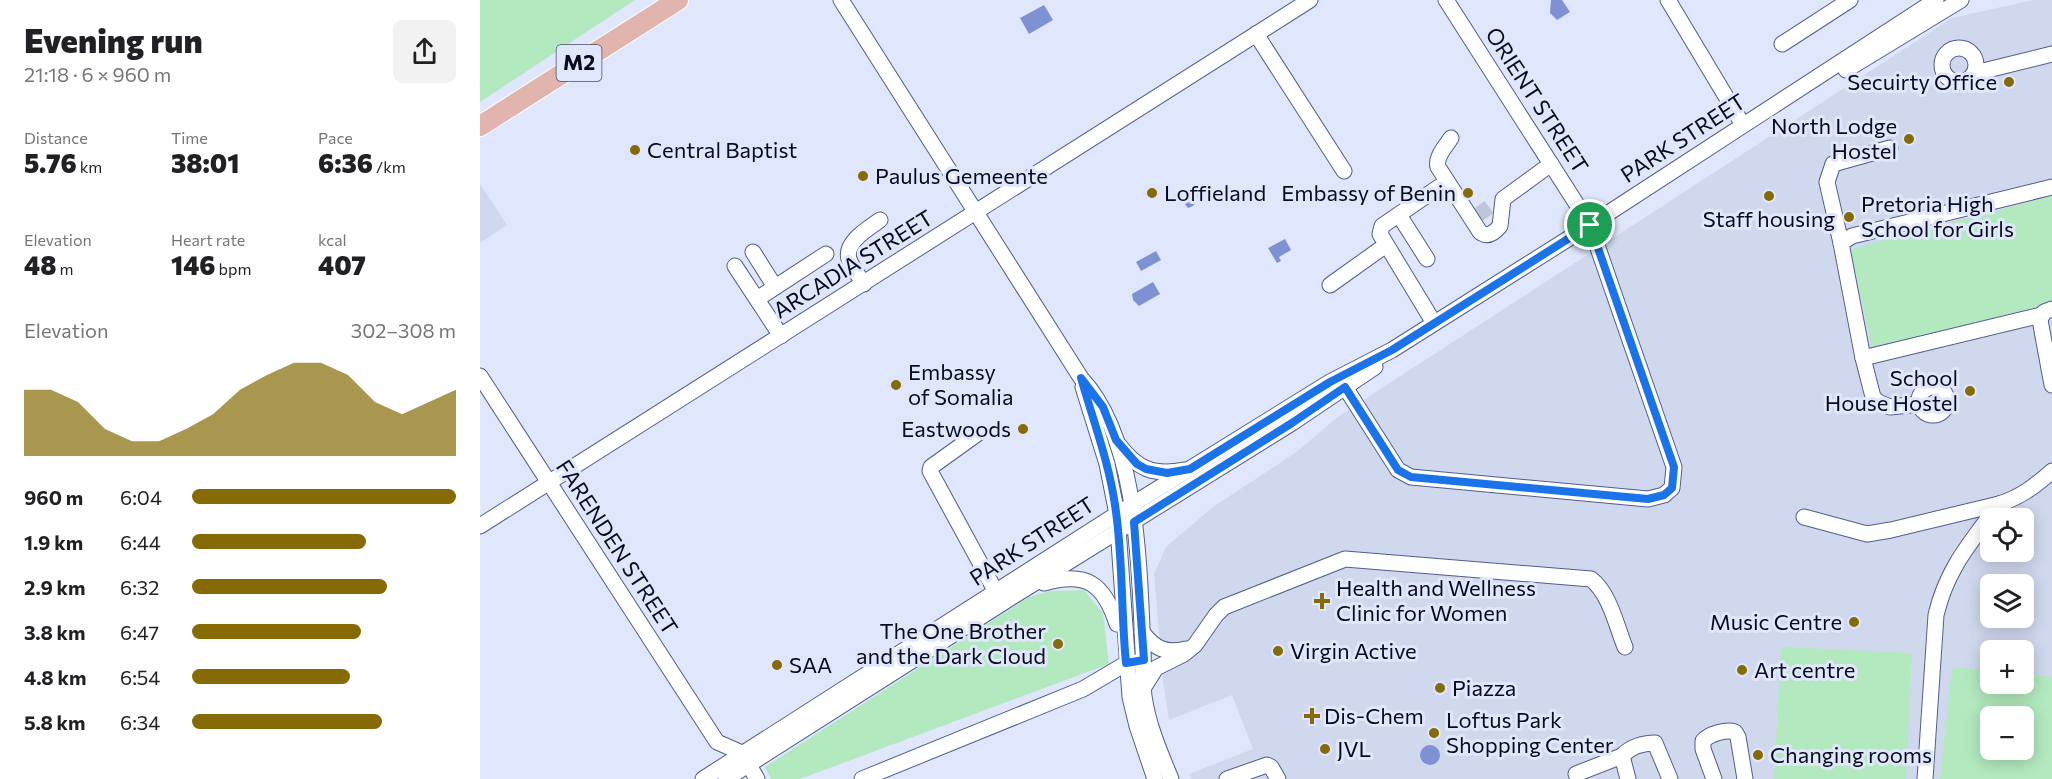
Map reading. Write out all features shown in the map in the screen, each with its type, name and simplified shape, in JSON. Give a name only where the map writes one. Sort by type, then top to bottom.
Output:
[{"type":"main road","name":"M2","points":[[480,126],[678,0]]},
{"type":"street","points":[[841,0],[1081,378],[1103,407],[1116,440],[1133,504],[1144,687],[1155,738],[1171,779]]},
{"type":"street","name":"ARCADIA STREET","points":[[480,526],[1310,0]]},
{"type":"street","name":"ORIENT STREET","points":[[1345,387],[1393,463],[1403,474],[1411,477],[1648,499],[1664,495],[1672,488],[1674,467],[1590,225],[1446,0]]},
{"type":"street","points":[[1668,0],[1745,124],[1832,79],[1961,0]]},
{"type":"street","points":[[1782,44],[1850,0]]},
{"type":"street","name":"PARK STREET","points":[[746,759],[935,629],[1330,382],[1392,350],[1590,225],[1936,0]]},
{"type":"street","points":[[1256,34],[1344,171]]},
{"type":"street","points":[[1975,73],[2052,54]]},
{"type":"street","points":[[1451,138],[1436,163],[1480,214],[1484,235],[1497,230],[1502,222],[1503,199]]},
{"type":"street","points":[[1890,148],[1833,164],[1827,182],[1869,386],[1878,402],[1890,407],[1919,404]]},
{"type":"street","points":[[1480,214],[1551,164]]},
{"type":"street","points":[[1434,323],[1386,244],[1380,230],[1382,226],[1439,187]]},
{"type":"street","points":[[1841,243],[1852,236],[2052,187]]},
{"type":"street","points":[[1399,215],[1427,259]]},
{"type":"street","points":[[864,284],[850,261],[849,251],[857,238],[880,220]]},
{"type":"street","points":[[1330,285],[1386,244]]},
{"type":"street","points":[[753,252],[776,287]]},
{"type":"street","points":[[757,299],[826,254]]},
{"type":"street","points":[[735,266],[781,336]]},
{"type":"street","points":[[1863,358],[2046,312]]},
{"type":"street","points":[[2046,312],[2040,326],[2052,385]]},
{"type":"street","name":"PARK STREET","points":[[716,777],[1292,423],[1376,366],[1392,350]]},
{"type":"street","name":"FARENDEN STREET","points":[[480,376],[717,742]]},
{"type":"street","points":[[1081,378],[1098,429],[1117,514],[1126,663],[1132,711],[1155,779]]},
{"type":"street","points":[[977,434],[931,466],[930,471],[996,592]]},
{"type":"street","points":[[1116,440],[1126,454],[1146,469],[1167,473],[1190,469]]},
{"type":"street","points":[[1804,517],[1867,534],[1891,530],[1999,504],[2023,495],[2052,471]]},
{"type":"street","points":[[1925,779],[1936,615],[1941,592],[1957,560],[1999,504]]},
{"type":"street","points":[[1144,687],[1156,668],[1192,648],[1224,607],[1339,560],[1351,559],[1591,579],[1603,594],[1625,647]]},
{"type":"street","points":[[1012,597],[1044,583],[1060,579],[1078,579],[1093,584],[1111,604],[1125,647]]},
{"type":"street","points":[[1142,632],[1154,646],[1163,651],[1192,648]]},
{"type":"street","points":[[862,779],[1073,693],[1110,675],[1126,663],[1144,660]]},
{"type":"street","points":[[1714,779],[1703,749],[1703,741],[1728,730],[1735,732],[1738,737],[1745,779]]},
{"type":"street","points":[[716,777],[717,742],[746,759],[757,779]]},
{"type":"street","points":[[1576,774],[1622,756],[1627,751],[1646,743],[1655,743],[1670,779]]},
{"type":"street","points":[[1622,756],[1628,779]]},
{"type":"street","points":[[1227,779],[1267,765],[1271,767],[1278,779]]},
{"type":"shaded area","name":"Pretoria High School for Girls","points":[[2033,0],[2052,0],[2052,779],[1192,779],[1189,774],[1253,749],[1232,695],[1169,720],[1163,682],[1154,574],[1166,547],[1213,507],[1295,453],[1339,416],[1952,18]]},
{"type":"shaded area","points":[[480,184],[507,225],[480,243]]},
{"type":"green space","points":[[480,0],[635,0],[480,102]]},
{"type":"green space","points":[[2052,196],[2052,303],[1872,348],[1851,249]]},
{"type":"green space","points":[[1084,590],[1103,613],[1109,664],[800,779],[771,779],[765,767],[1029,597],[1050,591]]},
{"type":"green space","points":[[1781,647],[1912,653],[1906,779],[1774,779]]},
{"type":"green space","points":[[1952,667],[1980,670],[1980,694],[2034,694],[2034,675],[2052,677],[2052,779],[1940,779]]},
{"type":"water","points":[[1551,0],[1562,0],[1570,12],[1557,20],[1550,13]]},
{"type":"water","points":[[1044,5],[1053,20],[1029,34],[1020,18]]},
{"type":"water","points":[[1201,185],[1207,189],[1188,208],[1184,203],[1185,193]]},
{"type":"water","points":[[1285,239],[1291,250],[1279,257],[1281,261],[1277,263],[1268,248]]},
{"type":"water","points":[[1156,251],[1161,260],[1141,271],[1136,262]]},
{"type":"water","points":[[1153,282],[1160,294],[1139,306],[1133,300],[1132,294]]},
{"type":"water","points":[[1430,745],[1437,748],[1440,755],[1437,762],[1430,765],[1423,762],[1420,755],[1423,748]]},
{"type":"tunnel","points":[[1478,215],[1489,207]]},
{"type":"place","name":"Secuirty Office","points":[[2009,82]]},
{"type":"place","name":"North Lodge Hostel","points":[[1909,139]]},
{"type":"place","name":"Central Baptist","points":[[635,150]]},
{"type":"place","name":"Paulus Gemeente","points":[[863,176]]},
{"type":"place","name":"Loffieland","points":[[1152,193]]},
{"type":"place","name":"Embassy of Benin","points":[[1468,193]]},
{"type":"place","name":"Staff housing","points":[[1769,196]]},
{"type":"place","name":"Pretoria High School for Girls","points":[[1849,217]]},
{"type":"place","name":"Embassy of Somalia","points":[[896,385]]},
{"type":"place","name":"School House Hostel","points":[[1970,391]]},
{"type":"place","name":"Eastwoods","points":[[1023,429]]},
{"type":"place","name":"Health and Wellness Clinic for Women","points":[[1322,601]]},
{"type":"place","name":"Music Centre","points":[[1854,622]]},
{"type":"place","name":"The One Brother and the Dark Cloud","points":[[1058,644]]},
{"type":"place","name":"Virgin Active","points":[[1278,651]]},
{"type":"place","name":"SAA","points":[[777,665]]},
{"type":"place","name":"Art centre","points":[[1742,670]]},
{"type":"place","name":"Piazza","points":[[1440,688]]},
{"type":"place","name":"Dis-Chem","points":[[1312,716]]},
{"type":"place","name":"Loftus Park Shopping Center","points":[[1434,733]]},
{"type":"place","name":"JVL","points":[[1325,749]]},
{"type":"place","name":"Changing rooms","points":[[1758,755]]},
{"type":"route","points":[[1590,225],[1674,467],[1672,488],[1664,495],[1648,499],[1411,477],[1398,470],[1345,387],[1134,522],[1144,660],[1126,663],[1114,499],[1098,429],[1081,378],[1103,407],[1116,440],[1137,464],[1156,472],[1167,473],[1190,469],[1330,382],[1392,350],[1590,225]]}]
